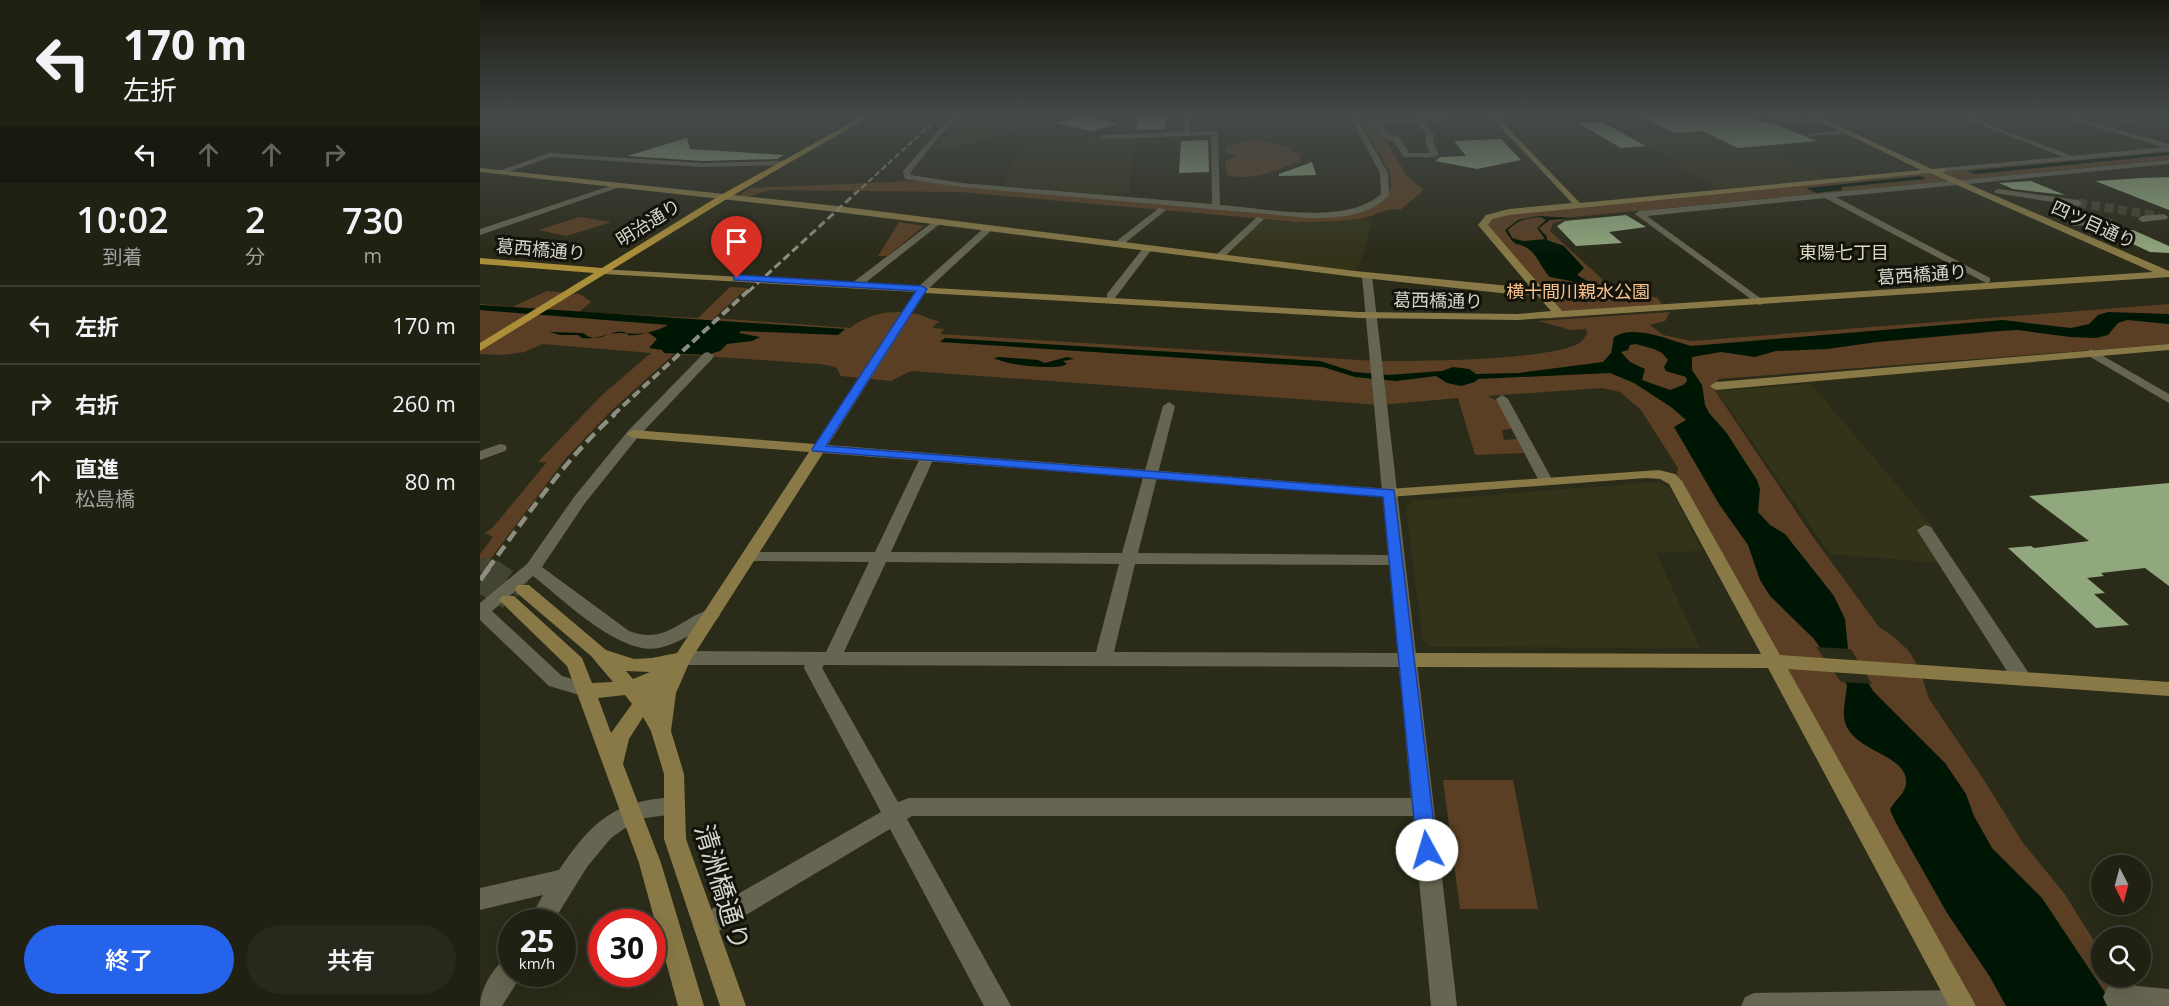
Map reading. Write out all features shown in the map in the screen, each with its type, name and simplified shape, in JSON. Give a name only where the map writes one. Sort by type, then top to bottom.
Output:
[{"type":"main road","name":"明治通り","points":[[480,348],[722,198],[784,163]]},
{"type":"main road","name":"葛西橋通り","points":[[480,261],[604,271]]},
{"type":"street","points":[[500,172],[529,162]]},
{"type":"street","points":[[656,162],[703,165],[784,163]]},
{"type":"street","points":[[915,162],[906,173],[908,177],[962,184],[1310,215],[1337,214],[1366,208],[1385,195],[1384,173],[1378,162]]},
{"type":"street","points":[[1215,162],[1216,205]]},
{"type":"street","points":[[1537,162],[1578,205]]},
{"type":"street","name":"四ツ目通り","points":[[1917,162],[1938,171]]},
{"type":"street","name":"四ツ目通り","points":[[1918,162],[2168,271]]},
{"type":"street","points":[[1558,312],[1483,225],[1489,217],[1497,214],[1578,205],[2032,162]]},
{"type":"street","points":[[1755,299],[1640,214],[2169,162]]},
{"type":"street","points":[[480,170],[837,209],[1367,276],[1520,292],[1539,291]]},
{"type":"street","name":"四ツ目通り","points":[[1963,182],[2153,268],[2168,271]]},
{"type":"street","points":[[480,232],[619,186]]},
{"type":"street","points":[[1998,191],[2078,203]]},
{"type":"street","points":[[1827,196],[1986,280]]},
{"type":"street","points":[[1117,245],[1162,210]]},
{"type":"street","points":[[2142,219],[2164,217]]},
{"type":"street","points":[[1218,257],[1260,219]]},
{"type":"street","points":[[2073,223],[2109,221]]},
{"type":"street","points":[[856,285],[937,223]]},
{"type":"street","points":[[661,731],[662,708],[666,691],[683,658],[872,365],[922,289],[988,229]]},
{"type":"street","points":[[1111,296],[1147,249]]},
{"type":"street","name":"葛西橋通り","points":[[1755,299],[2153,268]]},
{"type":"street","name":"葛西橋通り","points":[[604,271],[945,292],[1371,313],[1517,317],[1558,312],[2168,271]]},
{"type":"street","points":[[1367,276],[1444,1006]]},
{"type":"street","name":"葛西橋通り","points":[[922,289],[950,287],[1371,313]]},
{"type":"street","points":[[1716,386],[2169,347]]},
{"type":"street","points":[[2091,353],[2169,399]]},
{"type":"street","points":[[635,695],[614,691],[586,690],[556,681],[481,611],[516,587],[579,500],[633,434],[708,356]]},
{"type":"street","points":[[1502,399],[1546,481]]},
{"type":"street","points":[[1104,658],[1169,406]]},
{"type":"street","points":[[633,434],[1389,493],[1657,473],[1671,478],[1962,1004],[1755,1006]]},
{"type":"street","points":[[480,456],[500,448]]},
{"type":"street","points":[[927,458],[881,556],[825,658],[813,668],[998,1006]]},
{"type":"street","points":[[1926,530],[2021,677]]},
{"type":"street","points":[[750,556],[1396,560]]},
{"type":"street","points":[[516,587],[638,644],[650,644],[669,638],[711,615]]},
{"type":"street","points":[[516,587],[575,663],[650,863],[691,1006]]},
{"type":"street","name":"清洲橋通り","points":[[516,587],[597,651],[635,695],[661,731],[674,774],[675,839],[733,1006]]},
{"type":"street","points":[[597,651],[620,664],[633,667],[683,658],[1773,661],[2169,688]]},
{"type":"street","points":[[614,763],[619,738],[635,695],[683,658]]},
{"type":"street","points":[[549,909],[605,827],[631,812],[651,807],[674,806]]},
{"type":"street","points":[[705,926],[909,807],[1422,807]]},
{"type":"street","points":[[480,899],[569,878]]},
{"type":"street","points":[[487,1006],[500,987]]},
{"type":"street","points":[[2116,997],[2169,1002]]},
{"type":"shaded area","points":[[1014,162],[1133,162],[1129,193],[1102,194],[1006,186],[1007,182],[1003,182]]},
{"type":"shaded area","points":[[1678,162],[1792,162],[1829,179],[1718,189],[1677,166],[1684,165]]},
{"type":"shaded area","points":[[2064,162],[2098,162],[1975,174],[1968,171]]},
{"type":"shaded area","points":[[1920,176],[1926,179],[1842,187],[1842,190],[1816,193],[1806,188]]},
{"type":"shaded area","points":[[1539,216],[1575,218],[1550,220],[1539,228],[1547,240],[1564,246],[1584,268],[1577,275],[1596,286],[1550,277],[1533,253],[1515,243],[1505,230],[1518,220]],"holes":[[[1540,217],[1546,220],[1537,228],[1545,239],[1523,241],[1512,238],[1508,230],[1527,219]]]},
{"type":"shaded area","points":[[1357,219],[1372,221],[1361,261],[1353,271],[1226,256],[1263,220],[1317,223]]},
{"type":"shaded area","points":[[480,305],[845,329],[838,335],[741,331],[739,333],[760,337],[752,341],[727,344],[720,351],[707,355],[664,353],[662,350],[649,348],[657,339],[645,333],[668,325],[480,310]]},
{"type":"shaded area","points":[[2108,312],[2169,314],[2169,324],[2127,320],[2118,323],[2108,335],[2096,338],[2018,330],[1877,342],[1827,349],[1776,351],[1755,357],[1721,352],[1692,357],[1692,370],[1702,385],[1705,405],[1709,413],[1726,432],[1757,480],[1760,489],[1758,512],[1770,525],[1785,534],[1834,596],[1845,619],[1848,649],[1873,691],[1945,763],[1966,794],[1974,816],[1992,848],[2042,898],[2091,972],[2091,987],[2101,987],[2114,1006],[2006,1006],[1990,977],[1947,913],[1890,810],[1905,786],[1904,772],[1888,758],[1866,746],[1848,729],[1844,718],[1847,685],[1814,639],[1770,596],[1760,580],[1748,545],[1719,504],[1674,427],[1686,420],[1671,407],[1634,383],[1610,373],[1478,379],[1461,386],[1447,383],[1436,376],[1396,381],[1355,377],[1323,367],[940,342],[945,338],[1320,361],[1354,372],[1388,375],[1442,371],[1453,367],[1469,369],[1476,374],[1519,373],[1603,362],[1611,353],[1614,337],[1631,332],[1652,334],[1691,346],[2003,320],[2071,328],[2089,324],[2098,315]],"holes":[[[1636,344],[1662,353],[1668,360],[1664,367],[1666,371],[1686,377],[1687,381],[1683,385],[1670,390],[1642,380],[1645,369],[1630,362],[1621,352],[1628,350],[1630,345]]]},
{"type":"shaded area","points":[[549,332],[583,333],[594,338],[582,338],[578,335],[560,335]]},
{"type":"shaded area","points":[[1067,357],[1074,359],[1063,361],[1067,364],[1061,366],[1042,367],[1009,363],[994,358],[1038,360],[1045,363]]},
{"type":"shaded area","points":[[1811,384],[1932,526],[1917,526],[1940,563],[1830,554],[1717,391]]},
{"type":"shaded area","points":[[1656,482],[1670,488],[1702,551],[1656,553],[1700,648],[1432,647],[1423,640],[1406,508],[1413,501]]},
{"type":"green space","points":[[1225,162],[1298,162],[1255,176],[1227,175]]},
{"type":"green space","points":[[1384,162],[1398,162],[1407,176],[1424,190],[1400,210],[1386,210],[1369,217],[1330,222],[1296,222],[960,192],[773,190],[747,197],[737,197],[750,188],[916,181],[1294,216],[1346,211],[1370,204],[1391,189],[1390,173]]},
{"type":"green space","name":"横十間川親水公園","points":[[2044,162],[2149,162],[1573,217],[1553,223],[1550,231],[1617,293],[1634,292],[1658,298],[1665,310],[1545,319],[1557,306],[1486,225],[1492,218],[1510,213]]},
{"type":"green space","points":[[579,217],[612,222],[566,236],[538,230]]},
{"type":"green space","points":[[899,222],[924,226],[887,256],[878,256]]},
{"type":"green space","points":[[730,287],[747,288],[714,318],[850,328],[881,313],[908,313],[939,321],[932,328],[944,329],[940,334],[1376,361],[1420,361],[1545,353],[1568,348],[1582,341],[1587,333],[1586,329],[1571,330],[1538,321],[1670,312],[1665,321],[1650,325],[1663,335],[1692,341],[2169,304],[2169,344],[1718,379],[1714,389],[1813,537],[1879,627],[1909,651],[1920,670],[1929,699],[2023,843],[2064,893],[2091,936],[2091,987],[2125,987],[2139,1006],[1962,1006],[1675,481],[1678,468],[1641,410],[1620,392],[1602,388],[1488,396],[1499,402],[1512,429],[1502,430],[1504,440],[1517,439],[1524,453],[1475,455],[1458,398],[1380,405],[911,371],[891,381],[841,376],[836,367],[819,364],[674,354],[610,412],[566,458],[480,573],[480,554],[493,537],[485,533],[493,527],[547,462],[538,462],[602,395],[651,353],[542,344],[525,352],[501,355],[480,354],[480,304],[512,307],[547,291],[580,294],[591,302],[579,312],[698,318]]},
{"type":"green space","points":[[1443,780],[1513,780],[1538,909],[1460,909]]},
{"type":"pier","points":[[1816,647],[1851,649],[1872,684],[1841,682]]},
{"type":"building","points":[[1180,162],[1209,162],[1209,172],[1179,173]]},
{"type":"building","points":[[1312,162],[1316,175],[1279,176],[1279,174]]},
{"type":"building","points":[[1440,162],[1511,162],[1477,169]]},
{"type":"building","points":[[2169,177],[2169,210],[2095,181],[2142,178]]},
{"type":"building","points":[[2031,181],[2065,195],[2013,189],[1999,183]]},
{"type":"building","points":[[1626,215],[1646,227],[1609,232],[1622,243],[1576,246],[1557,226],[1565,221]]},
{"type":"building","points":[[2133,230],[2169,246],[2169,253],[2150,252],[2107,232]]},
{"type":"building","points":[[2169,483],[2169,586],[2145,568],[2101,573],[2104,576],[2087,578],[2105,593],[2094,594],[2129,625],[2096,628],[2008,548],[2031,546],[2034,548],[2089,541],[2029,496]]},
{"type":"tunnel","points":[[2078,203],[2159,216]]},
{"type":"tunnel","points":[[480,563],[495,570]]},
{"type":"tunnel","points":[[495,570],[523,589]]},
{"type":"tunnel","points":[[480,583],[508,600]]},
{"type":"railway","points":[[855,194],[890,162]]},
{"type":"railway","points":[[748,292],[857,192]]},
{"type":"railway","points":[[613,415],[749,290]]},
{"type":"railway","points":[[487,570],[563,469],[615,414]]},
{"type":"railway","points":[[480,580],[489,568]]},
{"type":"district","name":"東陽七丁目","points":[[1844,252]]},
{"type":"route","points":[[737,278],[922,289],[818,449],[1389,493],[1427,850]]}]
